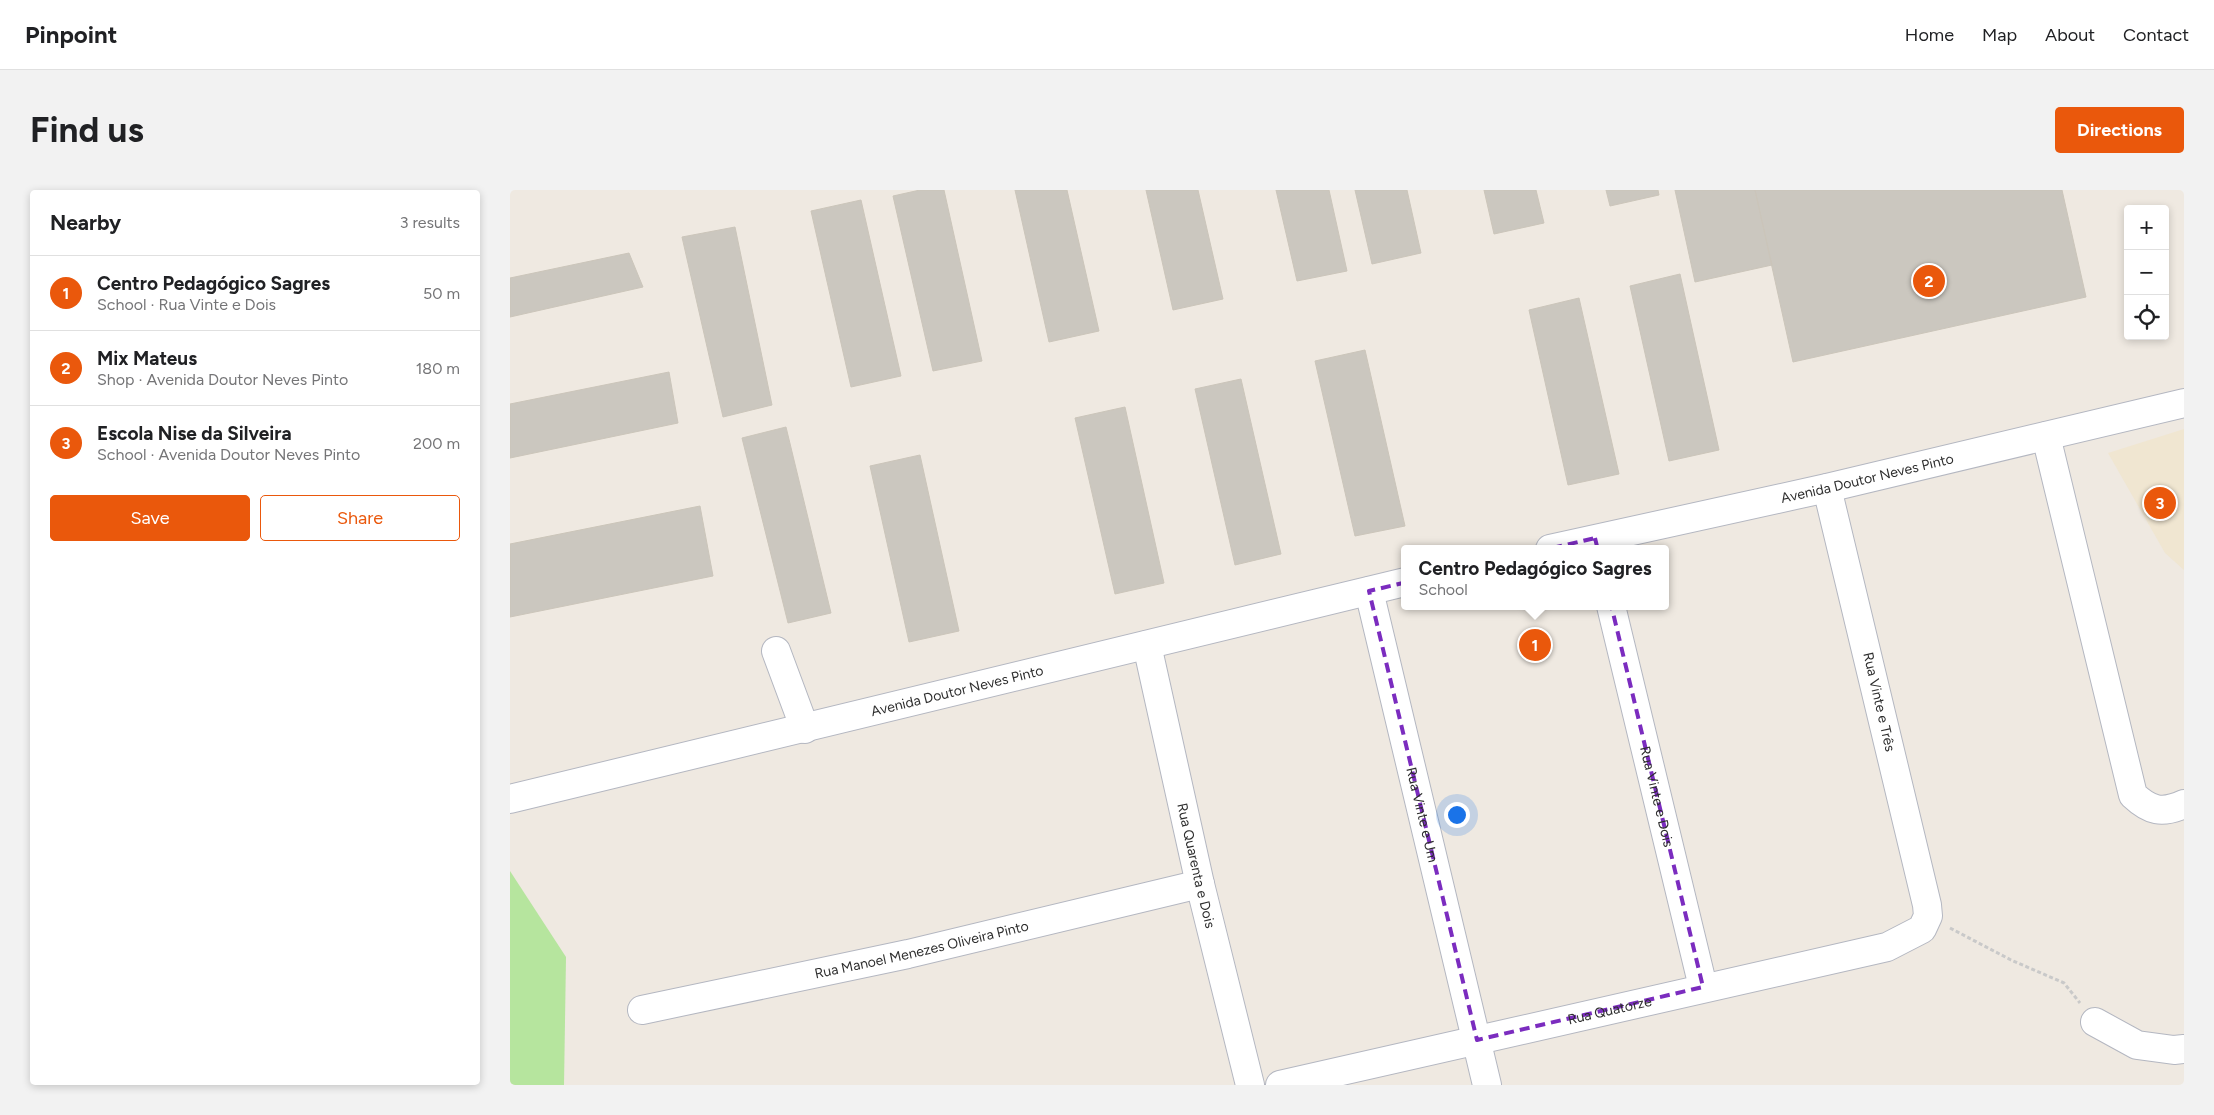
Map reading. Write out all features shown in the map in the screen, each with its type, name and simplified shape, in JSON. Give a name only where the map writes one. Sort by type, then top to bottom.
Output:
[{"type":"street","name":"Avenida Doutor Neves Pinto","points":[[1596,544],[2184,402]]},
{"type":"street","points":[[2046,436],[2133,795],[2145,806],[2161,810],[2184,804]]},
{"type":"street","name":"Rua Vinte e Três","points":[[1827,488],[1927,905],[1928,916]]},
{"type":"street","name":"Avenida Doutor Neves Pinto","points":[[510,799],[806,729],[1401,583]]},
{"type":"street","name":"Rua Vinte e Um","points":[[1369,591],[1477,1040],[1486,1085]]},
{"type":"street","name":"Rua Vinte e Dois","points":[[1612,610],[1703,987]]},
{"type":"street","name":"Rua Quarenta e Dois","points":[[1147,646],[1200,884],[1250,1085]]},
{"type":"street","points":[[776,651],[806,729]]},
{"type":"street","name":"Rua Manoel Menezes Oliveira Pinto","points":[[642,1010],[908,954],[1200,884]]},
{"type":"street","name":"Rua Quatorze","points":[[1280,1085],[1703,987],[1887,947],[1922,929],[1928,916]]},
{"type":"street","points":[[2094,1022],[2137,1045],[2174,1050],[2184,1048]]},
{"type":"path","points":[[1928,916],[2011,960],[2064,983],[2094,1022]]},
{"type":"highlighted area","points":[[1595,538],[1703,987],[1477,1040],[1369,591]]},
{"type":"shaded area","points":[[2184,429],[2184,570],[2165,553],[2108,453]]},
{"type":"green space","points":[[510,871],[566,957],[564,1085],[510,1085]]},
{"type":"building","points":[[920,190],[944,190],[982,361],[933,371],[893,196]]},
{"type":"building","points":[[1015,190],[1067,190],[1099,331],[1049,342]]},
{"type":"building","points":[[1146,190],[1198,190],[1223,299],[1173,310]]},
{"type":"building","points":[[1276,190],[1329,190],[1347,271],[1297,281]]},
{"type":"building","points":[[1355,190],[1407,190],[1421,253],[1372,264]]},
{"type":"building","points":[[1484,190],[1536,190],[1544,223],[1494,234]]},
{"type":"building","points":[[1606,190],[1658,190],[1659,195],[1610,206]]},
{"type":"building","points":[[1675,190],[1755,190],[1772,265],[1695,282]]},
{"type":"building","points":[[1755,190],[2062,190],[2086,297],[1793,362]]},
{"type":"building","points":[[861,200],[901,376],[851,387],[811,211]]},
{"type":"building","points":[[735,227],[772,405],[723,417],[682,237]]},
{"type":"building","points":[[629,253],[643,287],[510,317],[510,278]]},
{"type":"building","points":[[1680,274],[1719,450],[1669,461],[1630,286]]},
{"type":"building","points":[[1579,298],[1619,474],[1568,485],[1529,310]]},
{"type":"building","points":[[1365,350],[1405,526],[1355,536],[1315,361]]},
{"type":"building","points":[[669,372],[678,423],[510,458],[510,404]]},
{"type":"building","points":[[1241,379],[1281,554],[1235,565],[1195,389]]},
{"type":"building","points":[[1125,407],[1164,583],[1115,594],[1075,418]]},
{"type":"building","points":[[786,427],[831,613],[788,623],[742,438]]},
{"type":"building","points":[[920,455],[959,631],[909,642],[870,466]]},
{"type":"building","points":[[700,506],[713,576],[510,617],[510,544]]},
{"type":"place","name":"Mix Mateus","points":[[1929,281]]},
{"type":"place","name":"Escola Nise da Silveira","points":[[2160,503]]},
{"type":"place","name":"Centro Pedagógico Sagres","points":[[1535,645]]}]
